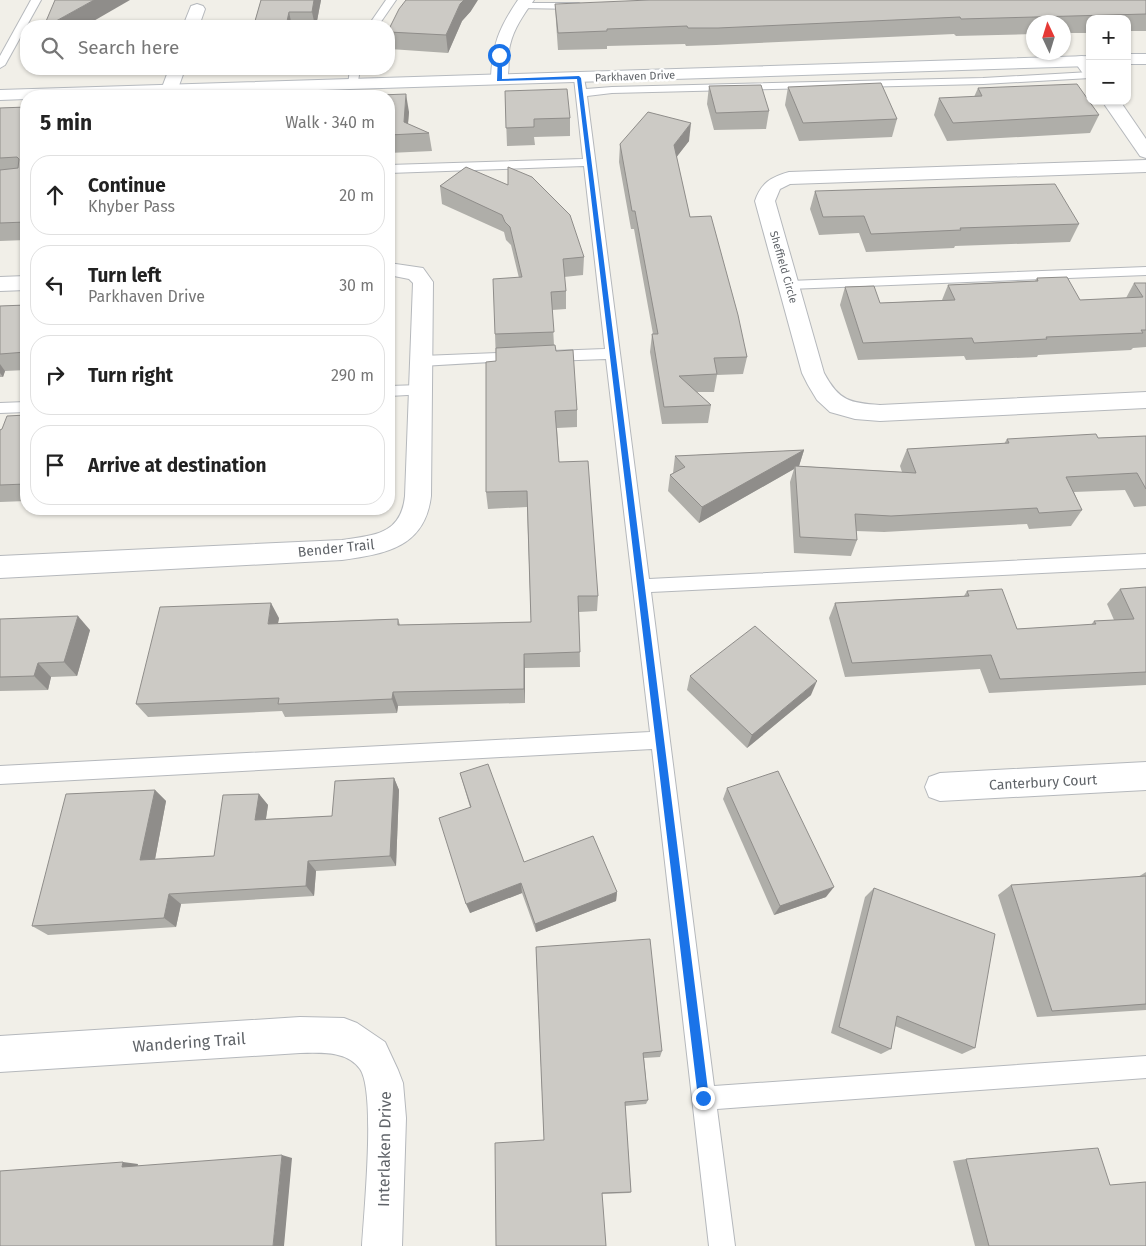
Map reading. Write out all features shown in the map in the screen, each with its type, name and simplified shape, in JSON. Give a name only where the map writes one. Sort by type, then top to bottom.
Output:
[{"type":"street","points":[[499,80],[499,55],[502,40],[524,3]]},
{"type":"street","points":[[193,20],[197,9]]},
{"type":"street","points":[[1131,60],[1146,59]]},
{"type":"street","name":"Parkhaven Drive","points":[[170,90],[354,77],[499,80],[580,85],[1086,67]]},
{"type":"street","points":[[170,90],[175,75]]},
{"type":"street","name":"Parkhaven Drive","points":[[0,95],[20,94]]},
{"type":"street","points":[[1114,105],[1146,152]]},
{"type":"street","name":"Sheffield Circle","points":[[1146,166],[789,178],[774,182],[768,191],[765,201],[813,372],[822,391],[835,406],[856,412],[880,413],[1146,400]]},
{"type":"street","name":"Bender Trail","points":[[0,567],[342,550],[377,545],[401,535],[414,517],[418,496],[423,282],[416,273],[395,270]]},
{"type":"street","points":[[0,284],[20,283]]},
{"type":"street","name":"Canterbury Court","points":[[940,787],[1146,776]]},
{"type":"street","name":"Wandering Trail","points":[[0,1054],[300,1035],[344,1036],[372,1055]]},
{"type":"street","name":"Interlaken Drive","points":[[372,1055],[386,1083],[387,1118],[382,1246]]},
{"type":"lane","points":[[25,20],[36,0]]},
{"type":"lane","points":[[377,20],[391,0]]},
{"type":"lane","points":[[524,3],[590,6]]},
{"type":"lane","points":[[0,65],[20,29]]},
{"type":"lane","points":[[580,85],[722,1246]]},
{"type":"lane","points":[[395,169],[589,162]]},
{"type":"lane","points":[[789,285],[1146,271]]},
{"type":"lane","points":[[422,361],[613,354]]},
{"type":"lane","points":[[395,392],[421,390]]},
{"type":"lane","points":[[0,408],[20,407]]},
{"type":"lane","points":[[640,586],[1146,561]]},
{"type":"lane","points":[[0,775],[660,740]]},
{"type":"lane","points":[[703,1098],[1146,1067]]},
{"type":"building","points":[[55,0],[94,0],[58,20],[47,20]]},
{"type":"building","points":[[261,0],[314,0],[312,12],[289,12],[287,20],[255,20]]},
{"type":"building","points":[[406,0],[464,0],[460,4],[446,35],[395,32],[394,20]]},
{"type":"building","points":[[649,0],[1146,0],[1146,14],[1026,15],[1026,17],[961,19],[960,17],[718,28],[688,28],[687,26],[607,29],[607,31],[558,33],[555,4]]},
{"type":"building","points":[[881,83],[897,119],[803,123],[788,87]]},
{"type":"building","points":[[1077,84],[1086,97],[1086,105],[1092,105],[1099,115],[953,123],[939,98],[982,96],[978,88]]},
{"type":"building","points":[[761,85],[769,111],[716,113],[709,86]]},
{"type":"building","points":[[567,89],[570,118],[534,119],[534,127],[506,128],[505,91]]},
{"type":"building","points":[[395,94],[406,94],[404,122],[429,133],[395,135]]},
{"type":"building","points":[[20,107],[20,222],[0,223],[0,170],[18,168],[19,159],[17,157],[0,158],[0,108]]},
{"type":"building","points":[[648,112],[691,123],[674,145],[690,217],[711,216],[738,315],[747,357],[714,358],[717,374],[679,376],[711,405],[664,407],[652,334],[658,334],[635,211],[632,211],[620,144]]},
{"type":"building","points":[[466,167],[508,185],[508,167],[532,177],[570,215],[584,257],[563,259],[566,291],[551,292],[554,332],[495,334],[493,279],[522,277],[510,227],[502,215],[440,186]]},
{"type":"building","points":[[1055,184],[1079,224],[960,228],[961,230],[871,234],[864,216],[823,217],[815,191]]},
{"type":"building","points":[[1067,277],[1080,300],[1143,297],[1134,283],[1146,283],[1146,330],[1141,330],[1143,333],[1046,337],[1047,339],[974,343],[972,338],[863,343],[845,287],[874,286],[880,303],[955,300],[948,285],[1038,281],[1037,278]]},
{"type":"building","points":[[20,305],[20,352],[0,354],[0,306]]},
{"type":"building","points":[[555,345],[556,351],[573,350],[577,410],[555,411],[559,462],[588,461],[598,596],[578,596],[580,652],[524,654],[524,689],[393,692],[392,699],[278,704],[279,698],[136,704],[160,607],[271,603],[268,624],[398,619],[398,625],[531,622],[527,491],[486,492],[486,362],[496,361],[496,348]]},
{"type":"building","points":[[20,415],[20,484],[0,485],[0,430],[7,416]]},
{"type":"building","points":[[1096,434],[1098,438],[1146,436],[1146,489],[1137,473],[1066,477],[1082,510],[1039,513],[1037,508],[891,516],[855,514],[857,540],[800,537],[795,466],[916,473],[907,449],[1009,443],[1007,439]]},
{"type":"building","points":[[804,450],[702,507],[670,475],[685,467],[675,456]]},
{"type":"building","points":[[1146,587],[1146,672],[1000,679],[991,655],[852,663],[835,603],[969,596],[967,591],[1002,589],[1017,629],[1096,624],[1094,621],[1134,619],[1120,589]]},
{"type":"building","points":[[78,616],[64,662],[38,663],[34,676],[0,677],[0,619]]},
{"type":"building","points":[[755,626],[817,681],[752,735],[690,676]]},
{"type":"building","points":[[488,764],[524,862],[593,836],[617,892],[535,924],[521,883],[466,904],[439,818],[471,807],[460,773]]},
{"type":"building","points":[[778,771],[834,887],[780,906],[727,788]]},
{"type":"building","points":[[394,778],[390,856],[308,861],[306,886],[169,894],[164,918],[32,926],[66,794],[155,790],[140,860],[214,856],[223,795],[259,794],[255,820],[332,816],[335,781]]},
{"type":"building","points":[[1146,876],[1146,1004],[1052,1011],[1011,885]]},
{"type":"building","points":[[874,888],[995,934],[975,1048],[897,1016],[891,1049],[839,1027]]},
{"type":"building","points":[[650,939],[662,1051],[643,1053],[648,1100],[625,1102],[631,1192],[602,1193],[606,1246],[496,1246],[495,1143],[544,1140],[536,947]]},
{"type":"building","points":[[1098,1148],[1110,1185],[1146,1182],[1146,1246],[989,1246],[966,1159]]},
{"type":"building","points":[[282,1155],[273,1246],[0,1246],[0,1171],[123,1162],[122,1167]]},
{"type":"route","points":[[499,55],[499,80],[579,78],[703,1098]]}]
